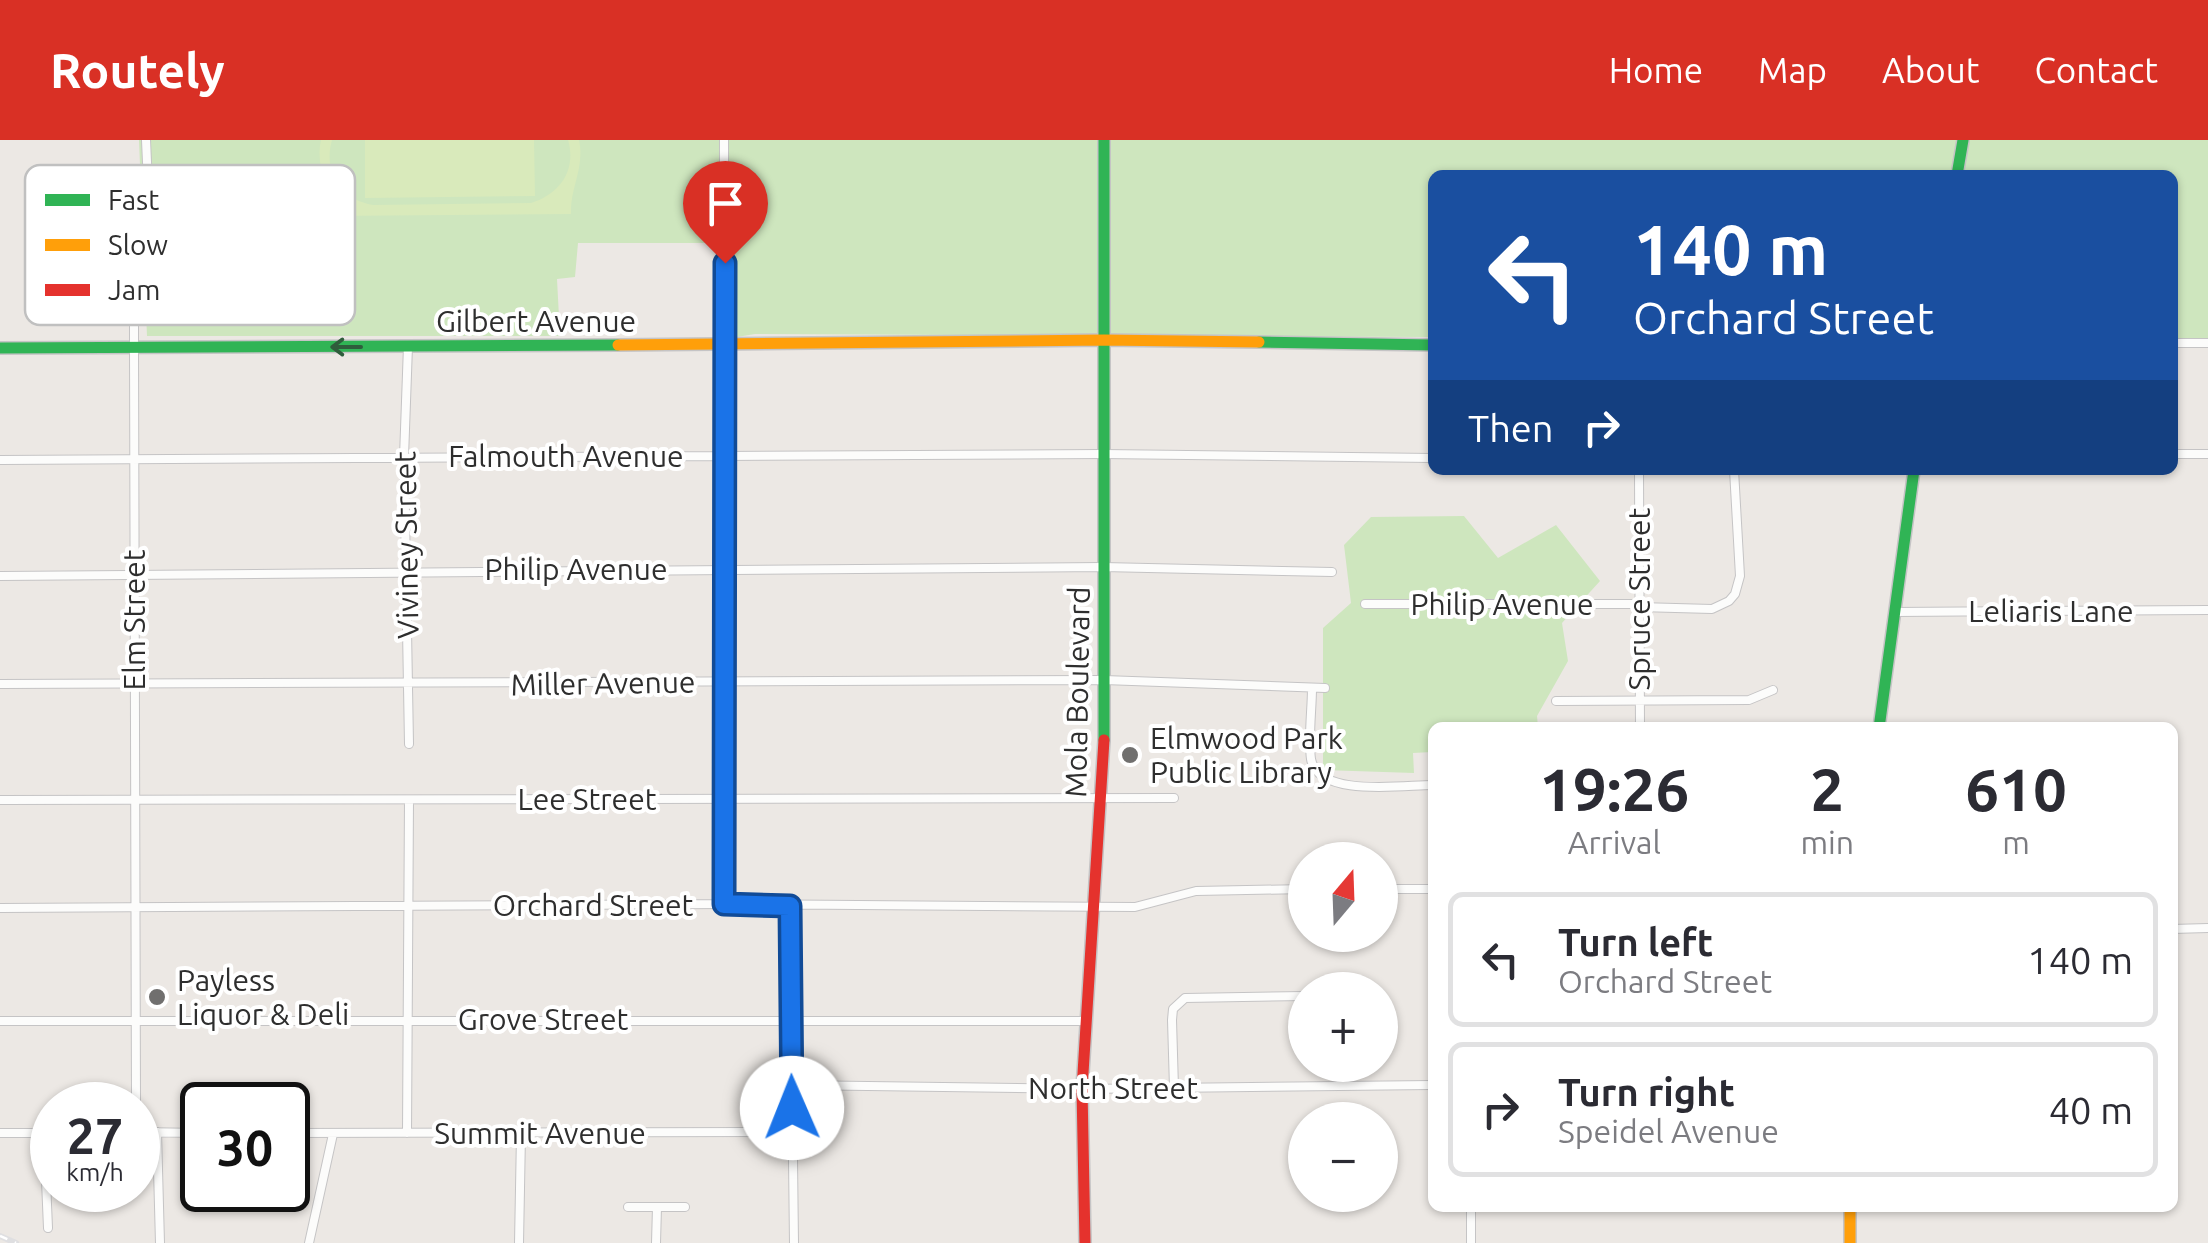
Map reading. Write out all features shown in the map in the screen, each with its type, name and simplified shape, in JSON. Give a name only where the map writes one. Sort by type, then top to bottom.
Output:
[{"type":"street","name":"Elm Street","points":[[146,140],[147,165]]},
{"type":"street","points":[[724,140],[724,904]]},
{"type":"street","name":"Mola Boulevard","points":[[1085,1243],[1082,1088],[1102,798],[1104,140]]},
{"type":"street","points":[[1958,170],[1963,140]]},
{"type":"street","name":"Elm Street","points":[[134,325],[136,1082]]},
{"type":"street","name":"Gilbert Avenue","points":[[0,348],[1104,340],[1428,345]]},
{"type":"street","points":[[2178,343],[2208,343]]},
{"type":"street","name":"Viviney Street","points":[[408,346],[404,457],[409,744]]},
{"type":"street","name":"Falmouth Avenue","points":[[0,460],[134,462],[724,454],[1428,458]]},
{"type":"street","points":[[2178,454],[2208,454]]},
{"type":"street","name":"Spruce Street","points":[[1639,475],[1640,722]]},
{"type":"street","name":"Philip Avenue","points":[[1364,604],[1712,609],[1735,594],[1740,576],[1734,475]]},
{"type":"street","points":[[1880,722],[1913,475]]},
{"type":"street","name":"Philip Avenue","points":[[0,576],[724,568],[1104,567],[1332,572]]},
{"type":"street","name":"Leliaris Lane","points":[[1894,612],[2208,610]]},
{"type":"street","name":"Miller Avenue","points":[[0,684],[1104,680],[1325,688]]},
{"type":"street","points":[[1312,688],[1311,758],[1321,777],[1338,785],[1428,785]]},
{"type":"street","points":[[1556,700],[1749,700],[1773,690]]},
{"type":"street","name":"Lee Street","points":[[0,800],[1174,798]]},
{"type":"street","points":[[407,1134],[409,800]]},
{"type":"street","name":"Orchard Street","points":[[0,908],[724,904],[1135,907],[1196,892],[1288,889]]},
{"type":"street","points":[[1398,889],[1428,889]]},
{"type":"street","points":[[790,906],[794,1243]]},
{"type":"street","points":[[2178,928],[2208,928]]},
{"type":"street","points":[[1174,1088],[1172,1020],[1173,1009],[1179,1002],[1192,996],[1288,996]]},
{"type":"street","name":"Grove Street","points":[[0,1021],[1086,1021]]},
{"type":"street","name":"North Street","points":[[792,1085],[1428,1085]]},
{"type":"street","points":[[0,1132],[30,1133]]},
{"type":"street","name":"Summit Avenue","points":[[310,1133],[792,1132]]},
{"type":"street","points":[[309,1243],[334,1134]]},
{"type":"street","points":[[519,1243],[522,1134]]},
{"type":"street","points":[[628,1207],[684,1207]]},
{"type":"street","points":[[656,1243],[658,1207]]},
{"type":"street","points":[[48,1212],[48,1228]]},
{"type":"street","points":[[159,1212],[160,1243]]},
{"type":"street","points":[[1470,1212],[1471,1243]]},
{"type":"street","points":[[1850,1212],[1850,1243]]},
{"type":"green space","points":[[139,140],[2208,140],[2208,340],[2178,340],[2178,170],[1428,170],[1428,337],[755,334],[737,337],[724,345],[723,243],[578,243],[575,277],[557,279],[560,336],[147,336],[147,325],[355,325],[355,165],[140,165]]},
{"type":"green space","points":[[321,140],[332,140],[330,165],[321,165]]},
{"type":"green space","points":[[365,140],[534,140],[535,196],[365,198]]},
{"type":"green space","points":[[568,140],[579,140],[580,160],[571,214],[355,216],[355,199],[373,205],[531,203],[550,194],[563,180],[570,162]]},
{"type":"green space","points":[[1464,516],[1498,558],[1556,525],[1600,581],[1562,623],[1568,661],[1537,716],[1538,722],[1428,722],[1428,752],[1413,753],[1414,773],[1323,770],[1323,628],[1351,603],[1344,545],[1371,517]]},
{"type":"railway","points":[[0,1236],[16,1243]]},
{"type":"traffic: fast","points":[[1104,140],[1104,740]]},
{"type":"traffic: fast","points":[[1958,170],[1963,140]]},
{"type":"traffic: fast","points":[[1259,342],[1428,345]]},
{"type":"traffic: fast","points":[[0,348],[618,345]]},
{"type":"traffic: fast","points":[[1880,722],[1913,475]]},
{"type":"traffic: slow","points":[[618,345],[1259,342]]},
{"type":"traffic: slow","points":[[1850,1212],[1850,1243]]},
{"type":"traffic: jam","points":[[1085,1243],[1082,1089],[1104,740]]},
{"type":"place","name":"Elmwood Park Public Library","points":[[1130,755]]},
{"type":"place","name":"Payless Liquor & Deli","points":[[157,997]]},
{"type":"route","points":[[725,263],[724,904],[790,906],[792,1108]]}]
